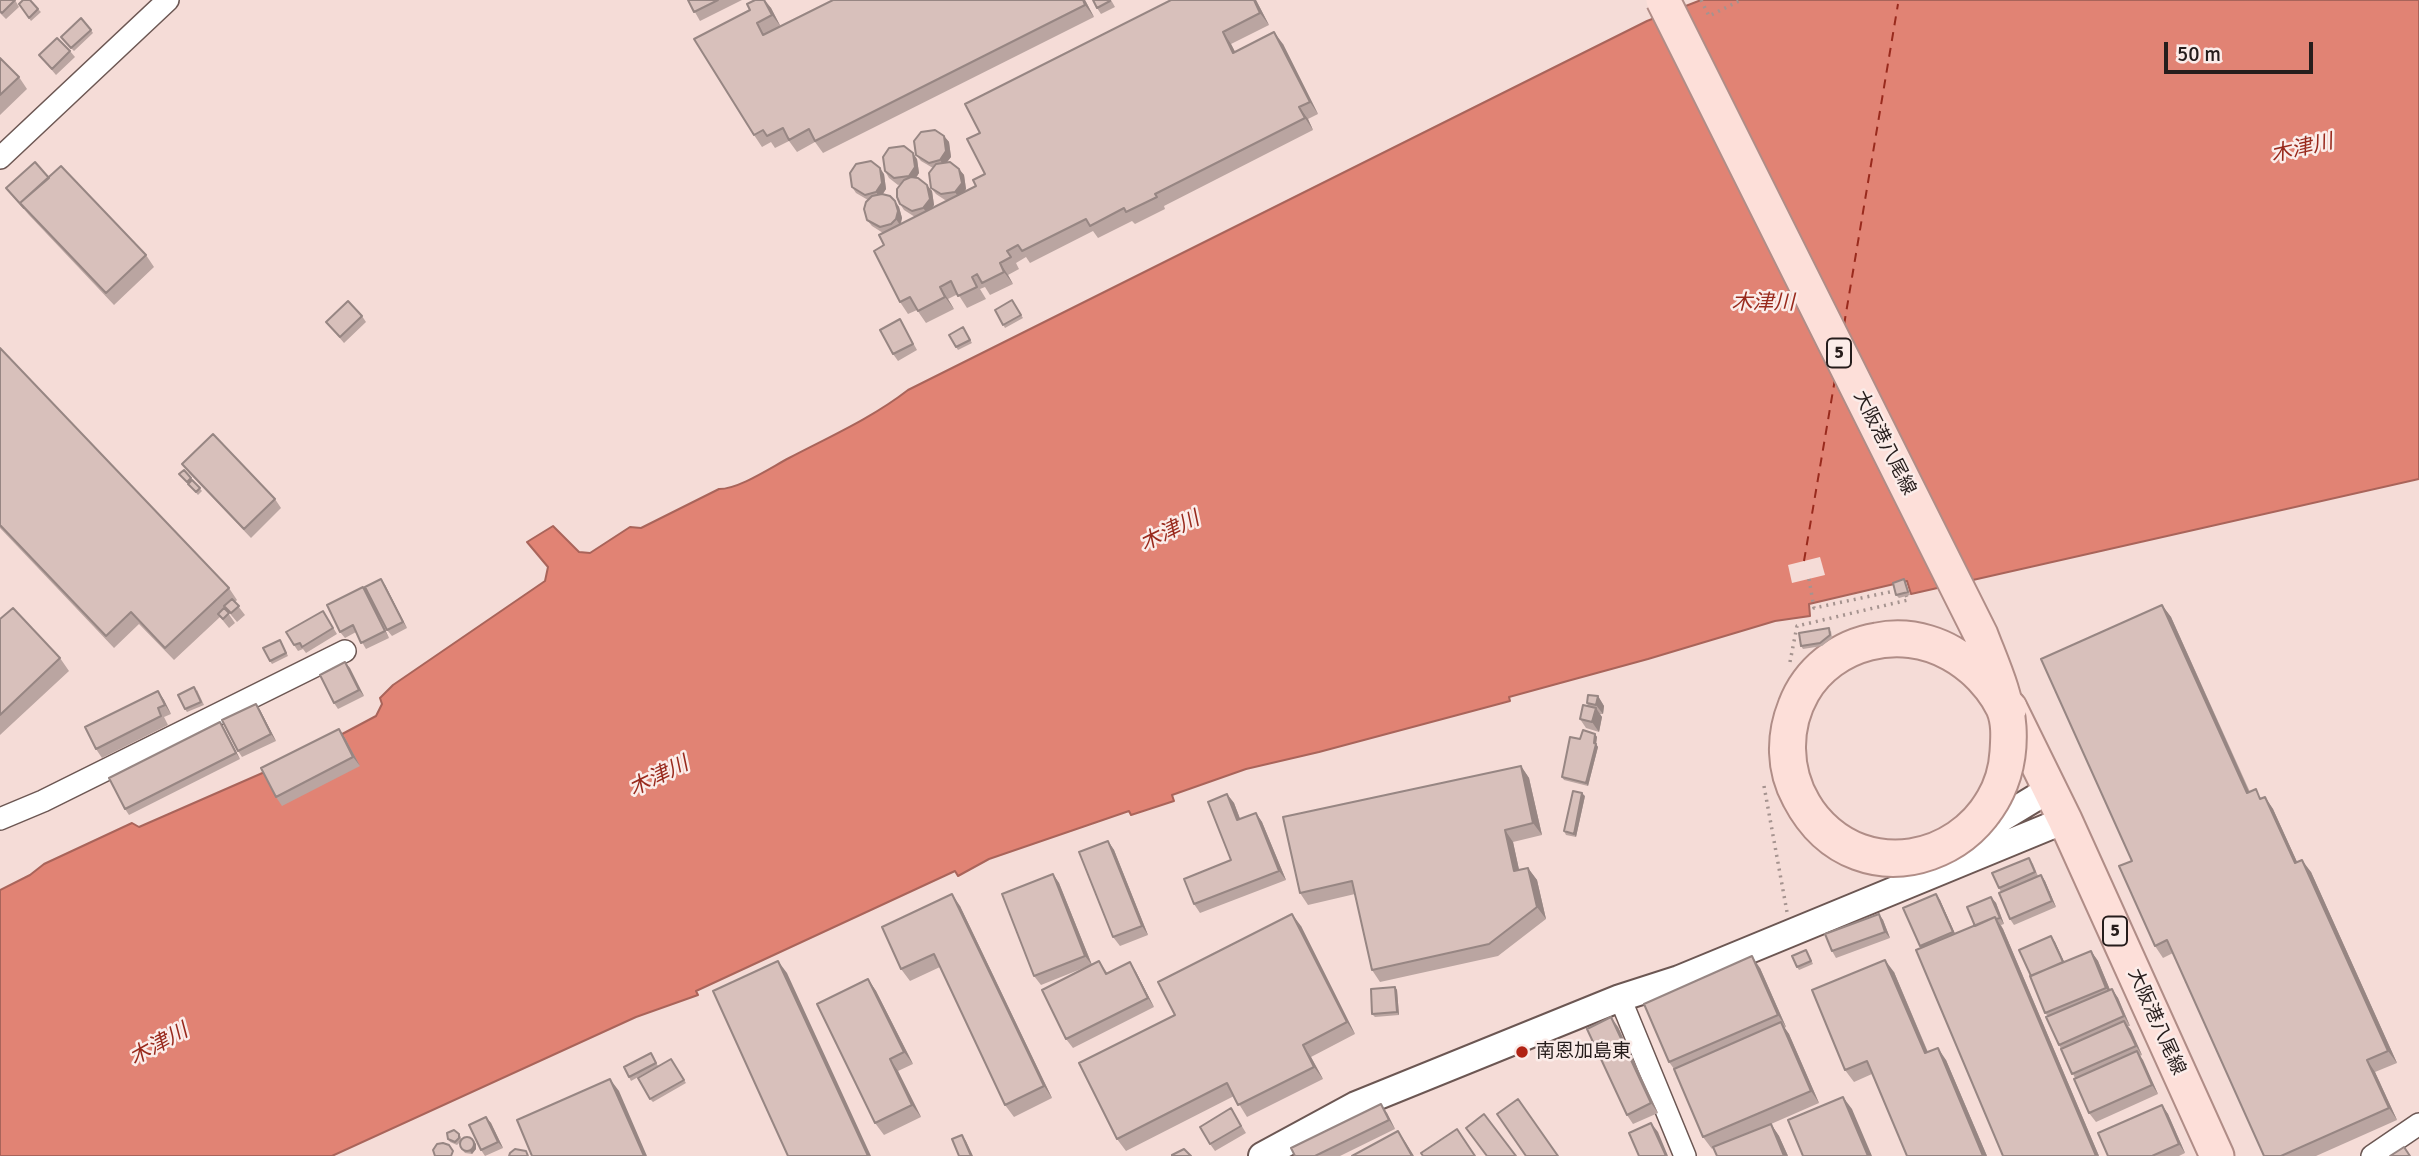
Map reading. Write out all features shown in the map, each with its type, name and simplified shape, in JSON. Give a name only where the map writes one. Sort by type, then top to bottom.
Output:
[{"type":"main road","name":"大阪港八尾線","points":[[1663,0],[1981,635],[1998,679],[2003,699],[2006,709],[2009,723],[2008,750],[2005,772],[2000,786],[1988,810],[1976,824],[1958,840],[1928,854],[1905,858],[1886,858],[1847,847],[1820,827],[1806,811],[1796,794],[1786,758],[1787,733],[1793,711],[1803,689],[1818,671],[1835,656],[1853,646],[1875,640],[1899,638],[1923,641],[1945,649],[1963,660],[1984,679],[1990,687],[1998,699],[2004,710],[2008,729],[2006,760],[1999,786],[1982,817],[1963,835],[1935,850],[1912,856],[1886,857],[1857,850],[1830,834],[1814,819],[1798,793],[1790,769],[1788,746],[1794,712],[1805,690],[1826,665],[1845,652],[1865,643],[1899,640],[1923,643],[1944,650],[1984,680],[1993,689],[2001,699],[2010,708],[2050,789],[2217,1156]]},
{"type":"street","points":[[0,158],[168,0]]},
{"type":"street","points":[[0,819],[43,801],[345,651]]},
{"type":"street","points":[[1860,904],[2050,789]]},
{"type":"street","points":[[1262,1156],[1356,1105],[1620,998],[1679,979],[2065,820]]},
{"type":"street","points":[[1620,998],[1685,1156]]},
{"type":"street","points":[[2372,1156],[2419,1124]]},
{"type":"path","points":[[1701,0],[1709,16],[1741,0]]},
{"type":"path","points":[[1787,673],[1797,625],[1908,600],[1905,589],[1814,608],[1809,579]]},
{"type":"path","points":[[1766,776],[1764,789],[1791,933]]},
{"type":"water","name":"木津川","points":[[1701,0],[2419,0],[2419,479],[1911,594],[1907,581],[1809,604],[1810,616],[1775,621],[1509,697],[1510,701],[1246,769],[1172,795],[1174,801],[1131,815],[1129,811],[989,859],[958,876],[955,871],[696,991],[698,995],[636,1017],[332,1156],[0,1156],[0,890],[30,875],[44,864],[132,823],[139,827],[299,757],[376,716],[382,704],[380,698],[393,685],[545,581],[548,567],[527,542],[553,526],[579,552],[590,553],[630,527],[641,528],[719,489],[736,486],[865,418],[908,390],[1647,21]]},
{"type":"pier","points":[[1820,557],[1825,575],[1792,583],[1788,565]]},
{"type":"building","points":[[0,0],[15,0],[2,13]]},
{"type":"building","points":[[23,0],[30,0],[38,9],[29,18],[19,4]]},
{"type":"building","points":[[688,0],[718,0],[694,12]]},
{"type":"building","points":[[764,0],[772,15],[757,23],[763,35],[833,0],[1083,0],[1085,5],[815,141],[809,129],[789,140],[783,128],[767,136],[763,130],[754,135],[694,39],[750,10],[747,4]]},
{"type":"building","points":[[1093,0],[1110,0],[1110,1],[1097,8]]},
{"type":"building","points":[[1171,0],[1254,0],[1260,13],[1223,32],[1233,53],[1274,32],[1310,102],[1299,107],[1305,118],[1155,194],[1157,197],[1126,212],[1124,208],[1090,226],[1086,219],[1022,251],[1018,245],[1007,251],[1011,257],[1000,263],[1004,272],[982,283],[977,274],[972,277],[977,287],[958,296],[951,281],[940,287],[945,297],[918,311],[910,297],[900,302],[874,251],[884,245],[879,235],[976,186],[973,180],[985,174],[967,139],[980,133],[965,104]]},
{"type":"building","points":[[81,18],[91,30],[71,48],[61,37]]},
{"type":"building","points":[[57,38],[70,51],[52,69],[39,55]]},
{"type":"building","points":[[0,58],[19,77],[0,95]]},
{"type":"building","points":[[935,130],[944,136],[946,151],[940,160],[929,163],[916,155],[914,141],[921,132]]},
{"type":"building","points":[[904,146],[913,153],[915,167],[909,176],[894,178],[885,171],[883,157],[889,148]]},
{"type":"building","points":[[871,161],[880,168],[882,183],[876,192],[865,195],[852,187],[850,173],[856,164]]},
{"type":"building","points":[[35,162],[49,178],[20,203],[24,208],[6,188]]},
{"type":"building","points":[[950,162],[959,169],[962,183],[955,192],[941,194],[931,188],[929,173],[936,164]]},
{"type":"building","points":[[61,166],[146,255],[106,293],[20,203]]},
{"type":"building","points":[[918,178],[927,185],[930,199],[923,208],[912,211],[900,204],[897,197],[897,189],[904,180]]},
{"type":"building","points":[[882,194],[895,201],[898,211],[891,224],[880,227],[867,220],[864,209],[872,196]]},
{"type":"building","points":[[1012,300],[1021,315],[1003,325],[995,310]]},
{"type":"building","points":[[348,301],[362,316],[340,337],[326,322]]},
{"type":"building","points":[[900,319],[913,344],[893,354],[880,330]]},
{"type":"building","points":[[963,327],[970,340],[956,347],[949,335]]},
{"type":"building","points":[[0,348],[229,588],[165,648],[131,612],[106,636],[0,525]]},
{"type":"building","points":[[213,434],[275,499],[244,529],[182,464]]},
{"type":"building","points":[[184,470],[191,478],[187,482],[179,474]]},
{"type":"building","points":[[192,480],[200,488],[196,492],[188,484]]},
{"type":"building","points":[[381,579],[403,622],[387,630],[365,587]]},
{"type":"building","points":[[1904,579],[1908,592],[1896,595],[1893,583]]},
{"type":"building","points":[[363,587],[385,631],[361,643],[353,625],[340,632],[327,605]]},
{"type":"building","points":[[232,599],[239,606],[231,613],[224,606]]},
{"type":"building","points":[[2162,605],[2247,793],[2256,789],[2260,799],[2265,797],[2295,863],[2302,860],[2388,1051],[2367,1060],[2389,1108],[2281,1156],[2264,1156],[2167,940],[2155,946],[2119,866],[2132,861],[2041,659]]},
{"type":"building","points":[[13,608],[60,658],[0,715],[0,619]]},
{"type":"building","points":[[224,608],[229,613],[223,619],[218,614]]},
{"type":"building","points":[[323,611],[333,628],[302,647],[300,643],[294,645],[286,632]]},
{"type":"building","points":[[1829,628],[1830,635],[1820,643],[1801,646],[1799,633]]},
{"type":"building","points":[[280,640],[286,653],[270,661],[263,648]]},
{"type":"building","points":[[345,662],[359,690],[334,703],[320,675]]},
{"type":"building","points":[[194,687],[201,702],[185,709],[178,695]]},
{"type":"building","points":[[158,691],[165,705],[158,708],[161,716],[96,749],[85,727]]},
{"type":"building","points":[[1588,695],[1598,696],[1596,705],[1587,703]]},
{"type":"building","points":[[256,704],[271,734],[238,751],[222,720]]},
{"type":"building","points":[[1583,705],[1596,708],[1592,722],[1580,719]]},
{"type":"building","points":[[220,722],[236,753],[125,809],[109,778]]},
{"type":"building","points":[[339,729],[353,757],[276,797],[261,768]]},
{"type":"building","points":[[1583,730],[1595,734],[1596,744],[1586,783],[1562,777],[1570,737],[1580,739]]},
{"type":"building","points":[[1521,766],[1533,823],[1505,830],[1514,871],[1528,868],[1537,907],[1489,944],[1372,970],[1352,881],[1300,893],[1283,817]]},
{"type":"building","points":[[1573,791],[1582,793],[1574,834],[1564,831]]},
{"type":"building","points":[[1227,794],[1237,820],[1256,813],[1279,871],[1194,904],[1184,879],[1231,860],[1208,802]]},
{"type":"building","points":[[1108,841],[1142,926],[1113,937],[1079,852]]},
{"type":"building","points":[[2029,858],[2035,872],[1999,888],[1992,873]]},
{"type":"building","points":[[1053,874],[1085,956],[1034,976],[1002,894]]},
{"type":"building","points":[[2041,875],[2052,901],[2010,919],[1999,893]]},
{"type":"building","points":[[952,894],[1044,1086],[1005,1105],[934,954],[901,969],[882,927]]},
{"type":"building","points":[[1936,894],[1953,932],[1920,946],[1903,908]]},
{"type":"building","points":[[1991,897],[2000,918],[1995,917],[1975,926],[1967,907]]},
{"type":"building","points":[[1292,914],[1347,1022],[1303,1045],[1314,1067],[1238,1105],[1227,1083],[1117,1139],[1079,1063],[1175,1015],[1158,982]]},
{"type":"building","points":[[1879,914],[1885,932],[1832,951],[1825,934]]},
{"type":"building","points":[[1995,917],[2096,1156],[2003,1156],[1916,950]]},
{"type":"building","points":[[2051,936],[2063,962],[2031,976],[2019,950]]},
{"type":"building","points":[[1806,950],[1811,961],[1797,967],[1792,956]]},
{"type":"building","points":[[2091,951],[2106,988],[2045,1013],[2030,976]]},
{"type":"building","points":[[1752,956],[1778,1015],[1669,1062],[1644,1004]]},
{"type":"building","points":[[1885,960],[1925,1053],[1938,1048],[1983,1156],[1907,1156],[1867,1061],[1845,1070],[1812,990]]},
{"type":"building","points":[[778,961],[868,1156],[788,1156],[713,991]]},
{"type":"building","points":[[1099,961],[1106,974],[1130,962],[1148,998],[1066,1039],[1042,990]]},
{"type":"building","points":[[868,979],[904,1052],[890,1059],[912,1105],[875,1123],[817,1004]]},
{"type":"building","points":[[1395,987],[1397,1012],[1372,1014],[1371,989]]},
{"type":"building","points":[[2112,989],[2124,1016],[2059,1045],[2046,1017]]},
{"type":"building","points":[[1611,1017],[1651,1103],[1627,1115],[1587,1029]]},
{"type":"building","points":[[2124,1021],[2136,1046],[2072,1074],[2061,1049]]},
{"type":"building","points":[[1781,1022],[1811,1091],[1703,1137],[1674,1069]]},
{"type":"building","points":[[2137,1051],[2152,1085],[2089,1113],[2074,1079]]},
{"type":"building","points":[[651,1053],[656,1063],[629,1077],[624,1067]]},
{"type":"building","points":[[671,1059],[684,1080],[650,1099],[638,1078]]},
{"type":"building","points":[[610,1079],[644,1156],[532,1156],[517,1120]]},
{"type":"building","points":[[1843,1097],[1868,1156],[1803,1156],[1788,1120]]},
{"type":"building","points":[[1518,1099],[1558,1156],[1526,1156],[1497,1114]]},
{"type":"building","points":[[1381,1104],[1389,1120],[1315,1156],[1295,1156],[1291,1148]]},
{"type":"building","points":[[2162,1105],[2179,1144],[2152,1156],[2108,1156],[2098,1133]]},
{"type":"building","points":[[1231,1108],[1241,1126],[1210,1144],[1200,1127]]},
{"type":"building","points":[[1484,1114],[1516,1156],[1487,1156],[1466,1128]]},
{"type":"building","points":[[486,1117],[498,1142],[481,1150],[469,1125]]},
{"type":"building","points":[[1651,1123],[1666,1156],[1639,1156],[1629,1133]]},
{"type":"building","points":[[1771,1124],[1784,1156],[1717,1156],[1713,1147]]},
{"type":"building","points":[[1457,1129],[1475,1156],[1423,1156],[1421,1153]]},
{"type":"building","points":[[454,1130],[459,1134],[455,1142],[448,1139],[447,1133]]},
{"type":"building","points":[[1398,1131],[1412,1156],[1352,1156]]},
{"type":"building","points":[[962,1135],[971,1156],[959,1156],[952,1139]]},
{"type":"building","points":[[467,1137],[472,1139],[472,1149],[467,1151],[462,1149],[460,1144],[462,1139]]},
{"type":"building","points":[[437,1144],[449,1145],[453,1151],[451,1156],[435,1156],[433,1150]]},
{"type":"building","points":[[2404,1147],[2410,1156],[2390,1156]]},
{"type":"building","points":[[515,1149],[526,1151],[528,1156],[509,1156]]},
{"type":"building","points":[[1184,1149],[1191,1156],[1172,1156],[1172,1155]]},
{"type":"ferry route","points":[[1844,325],[1898,4]]},
{"type":"ferry route","points":[[1804,561],[1835,379]]},
{"type":"place","name":"南恩加島東","points":[[1522,1052]]}]
